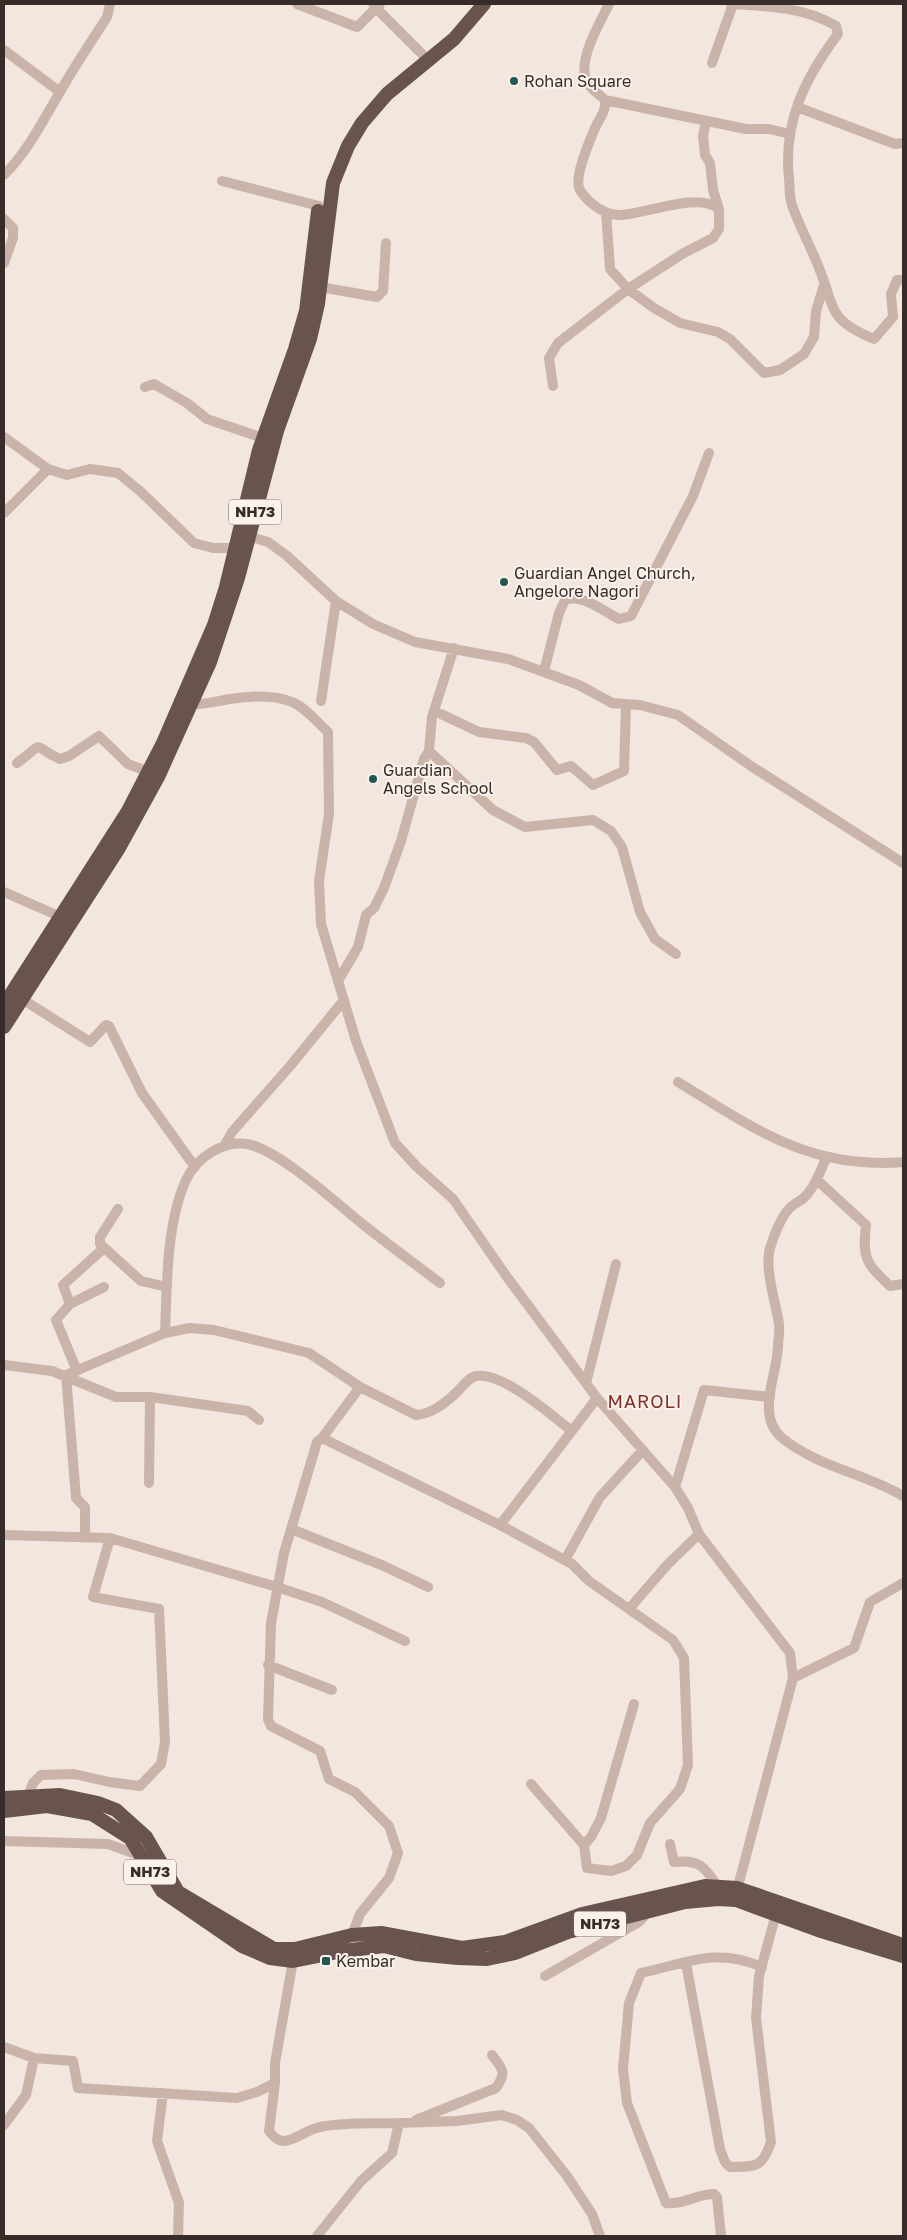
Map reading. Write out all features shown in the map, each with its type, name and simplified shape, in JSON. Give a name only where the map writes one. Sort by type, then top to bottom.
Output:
[{"type":"highway","name":"NH73","points":[[4,1027],[119,848],[158,777],[192,704],[225,624],[263,438],[295,349],[306,311],[319,206],[330,163],[339,141],[354,118],[380,88],[447,32],[472,4]]},
{"type":"highway","name":"NH73","points":[[4,1005],[105,850],[149,772],[214,625],[235,548],[244,535],[277,431],[310,339],[320,287],[333,183],[348,146],[362,123],[387,94],[454,39],[484,4]]},
{"type":"highway","name":"NH73","points":[[4,1798],[60,1795],[98,1803],[116,1810],[146,1837],[178,1892],[267,1946],[294,1955],[352,1936],[381,1933],[462,1948],[504,1942],[582,1914],[642,1902],[682,1890],[705,1886],[718,1887],[903,1945]]},
{"type":"highway","name":"NH73","points":[[4,1811],[47,1806],[92,1814],[130,1838],[162,1892],[242,1946],[270,1958],[384,1946],[416,1954],[487,1959],[514,1953],[568,1932],[685,1902],[736,1894],[776,1914],[818,1930],[903,1956]]},
{"type":"street","points":[[4,175],[19,160],[107,17],[110,4]]},
{"type":"street","points":[[297,4],[357,27],[377,5],[422,54]]},
{"type":"street","points":[[609,4],[587,50],[584,69],[588,83],[605,100],[746,129],[769,129],[790,134]]},
{"type":"street","points":[[712,63],[732,4],[773,6],[821,16],[836,26],[838,34],[817,62],[802,89],[787,142],[791,203],[820,269],[835,315],[855,330],[874,339],[892,317],[891,294],[897,280],[903,280]]},
{"type":"street","points":[[4,50],[60,92]]},
{"type":"street","points":[[605,100],[606,110],[596,126],[583,160],[578,180],[579,190],[590,202],[606,212],[621,215],[655,207],[698,203],[713,204],[719,209]]},
{"type":"street","points":[[797,107],[896,144],[903,143]]},
{"type":"street","points":[[553,386],[549,358],[558,343],[628,289],[682,254],[713,238],[719,229],[719,209],[712,190],[710,163],[705,155],[703,136],[706,121]]},
{"type":"street","points":[[222,180],[319,206]]},
{"type":"street","points":[[606,212],[610,269],[628,289],[654,308],[680,323],[718,332],[730,339],[764,373],[780,370],[804,354],[814,337],[816,311],[824,285]]},
{"type":"street","points":[[4,219],[13,228],[13,238],[4,263]]},
{"type":"street","points":[[320,287],[377,297],[383,291],[386,243]]},
{"type":"street","points":[[145,387],[154,384],[187,403],[207,419],[263,438]]},
{"type":"street","points":[[4,437],[48,469],[67,476],[90,469],[118,473],[140,491],[194,543],[213,548],[235,548]]},
{"type":"street","points":[[544,670],[559,613],[565,600],[573,596],[584,599],[619,619],[631,616],[693,496],[709,453]]},
{"type":"street","points":[[4,513],[48,469]]},
{"type":"street","points":[[244,535],[268,542],[286,555],[336,601],[373,624],[415,642],[508,658],[544,670],[579,685],[612,704],[640,705],[678,716],[751,766],[903,863]]},
{"type":"street","points":[[321,701],[336,601]]},
{"type":"street","points":[[338,980],[358,947],[366,915],[374,908],[384,888],[401,841],[424,758],[429,751],[432,717],[454,648]]},
{"type":"street","points":[[192,704],[201,705],[234,698],[270,697],[293,702],[328,732],[329,814],[318,881],[321,924],[356,1041],[394,1142],[417,1167],[453,1199],[507,1277],[597,1398],[676,1487],[688,1508],[699,1534],[790,1653],[793,1678],[736,1894]]},
{"type":"street","points":[[441,714],[479,732],[526,738],[534,742],[557,770],[571,766],[593,786],[624,771],[626,704]]},
{"type":"street","points":[[17,763],[37,746],[42,746],[60,759],[69,756],[99,736],[128,764],[149,772]]},
{"type":"street","points":[[429,751],[492,810],[525,827],[593,820],[611,831],[622,847],[640,912],[655,939],[676,954]]},
{"type":"street","points":[[4,892],[61,917]]},
{"type":"street","points":[[22,999],[89,1042],[92,1042],[106,1025],[109,1026],[142,1093],[195,1167]]},
{"type":"street","points":[[225,1145],[232,1132],[292,1065],[344,1000]]},
{"type":"street","points":[[678,1082],[773,1138],[826,1158],[873,1164],[903,1162]]},
{"type":"street","points":[[165,1333],[170,1247],[177,1210],[186,1180],[195,1167],[216,1149],[225,1145],[248,1144],[286,1163],[440,1283]]},
{"type":"street","points":[[826,1158],[817,1180],[803,1200],[793,1205],[785,1213],[770,1247],[774,1306],[779,1324],[778,1354],[768,1412],[773,1427],[780,1436],[832,1468],[867,1478],[903,1496]]},
{"type":"street","points":[[817,1180],[866,1225],[864,1245],[867,1262],[890,1286],[903,1284]]},
{"type":"street","points":[[118,1209],[100,1237],[99,1240],[104,1248],[141,1281],[167,1287]]},
{"type":"street","points":[[70,1304],[63,1285],[104,1248]]},
{"type":"street","points":[[586,1382],[616,1264]]},
{"type":"street","points":[[77,1371],[56,1320],[70,1304],[104,1287]]},
{"type":"street","points":[[66,1375],[165,1333],[190,1328],[214,1330],[309,1354],[360,1387],[416,1415],[424,1414],[444,1403],[474,1376],[487,1375],[515,1389],[572,1431]]},
{"type":"street","points":[[4,1365],[52,1371],[66,1375],[116,1397],[150,1397],[248,1412],[259,1420]]},
{"type":"street","points":[[66,1375],[76,1498],[85,1507],[86,1538]]},
{"type":"street","points":[[352,1936],[360,1914],[389,1878],[398,1853],[389,1826],[355,1792],[328,1779],[320,1751],[272,1726],[268,1720],[268,1665],[271,1623],[277,1586],[291,1529],[317,1442],[360,1387]]},
{"type":"street","points":[[676,1487],[704,1390],[770,1397]]},
{"type":"street","points":[[149,1483],[150,1397]]},
{"type":"street","points":[[500,1525],[597,1398]]},
{"type":"street","points":[[322,1438],[500,1525],[565,1560],[589,1581],[673,1640],[684,1658],[688,1765],[680,1789],[650,1823],[637,1855],[626,1866],[611,1871],[587,1868],[584,1845],[531,1784]]},
{"type":"street","points":[[565,1560],[600,1497],[643,1450]]},
{"type":"street","points":[[291,1529],[384,1566],[428,1586]]},
{"type":"street","points":[[629,1609],[666,1565],[699,1534]]},
{"type":"street","points":[[4,1535],[110,1538],[277,1586],[322,1602],[405,1641]]},
{"type":"street","points":[[28,1797],[33,1784],[41,1775],[74,1774],[109,1782],[140,1786],[161,1764],[165,1742],[159,1609],[93,1597],[110,1538]]},
{"type":"street","points":[[793,1678],[854,1648],[870,1602],[903,1583]]},
{"type":"street","points":[[268,1665],[332,1690]]},
{"type":"street","points":[[584,1845],[591,1837],[601,1818],[634,1704]]},
{"type":"street","points":[[4,1840],[108,1844],[140,1856]]},
{"type":"street","points":[[670,1844],[674,1862],[689,1860],[705,1868],[718,1887]]},
{"type":"street","points":[[545,1976],[639,1922],[648,1912]]},
{"type":"street","points":[[686,1963],[720,2149],[725,2162],[730,2167],[758,2165],[767,2155],[771,2142],[756,2018],[762,1967],[776,1914]]},
{"type":"street","points":[[294,1955],[275,2063],[275,2083],[269,2131],[277,2140],[285,2142],[306,2131],[322,2126],[457,2121],[502,2115],[517,2120],[529,2128],[567,2176],[592,2214],[600,2236]]},
{"type":"street","points":[[721,2236],[718,2201],[714,2194],[705,2194],[675,2204],[666,2203],[627,2103],[623,2069],[629,2003],[641,1972],[686,1963],[707,1956],[727,1956],[746,1960],[762,1967]]},
{"type":"street","points":[[4,2047],[34,2058],[73,2061],[78,2088],[237,2098],[257,2092],[275,2083]]},
{"type":"street","points":[[410,2123],[496,2088],[503,2077],[503,2070],[492,2055]]},
{"type":"street","points":[[4,2125],[26,2096],[34,2058]]},
{"type":"street","points":[[163,2094],[157,2141],[179,2203],[178,2236]]},
{"type":"street","points":[[317,2236],[361,2181],[392,2153],[399,2123]]},
{"type":"place","name":"Rohan Square","points":[[514,81]]},
{"type":"place","name":"Guardian Angel Church, Angelore Nagori","points":[[504,582]]},
{"type":"place","name":"Guardian Angels School","points":[[373,779]]},
{"type":"place","name":"Kembar","points":[[326,1961]]},
{"type":"district","name":"MAROLI","points":[[645,1402]]}]
